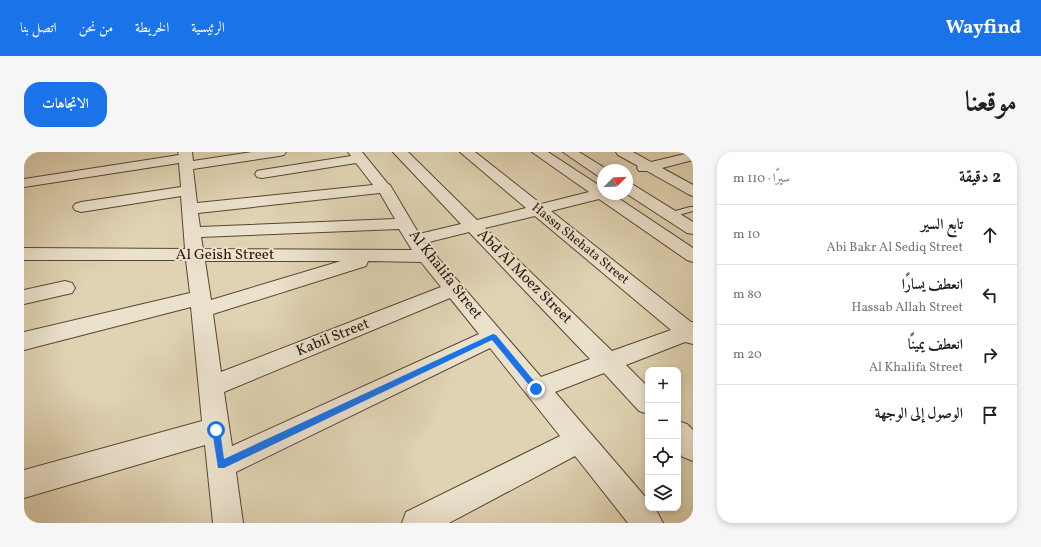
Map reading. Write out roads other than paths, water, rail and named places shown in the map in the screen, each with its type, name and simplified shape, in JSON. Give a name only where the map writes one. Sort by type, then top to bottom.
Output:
[{"type":"street","points":[[24,183],[148,158],[185,159],[279,152]]},
{"type":"street","name":"Abd Al Moez Street","points":[[400,152],[645,400]]},
{"type":"street","name":"Hassn Shehata Street","points":[[467,152],[691,332]]},
{"type":"street","points":[[539,152],[584,182],[597,185]]},
{"type":"street","points":[[570,152],[597,168]]},
{"type":"street","points":[[623,152],[693,191]]},
{"type":"street","points":[[262,174],[358,155]]},
{"type":"street","name":"Al Khalifa Street","points":[[358,155],[385,188],[415,240],[493,337],[648,523]]},
{"type":"street","points":[[633,171],[687,157]]},
{"type":"street","points":[[185,159],[192,232],[228,523]]},
{"type":"street","points":[[81,208],[190,199],[385,188]]},
{"type":"street","points":[[192,232],[415,240],[538,210],[597,188]]},
{"type":"street","points":[[633,192],[693,229]]},
{"type":"street","points":[[620,200],[693,256]]},
{"type":"street","name":"Al Geish Street","points":[[24,254],[379,256],[415,240]]},
{"type":"street","points":[[24,341],[201,304],[379,256]]},
{"type":"street","points":[[24,297],[65,288]]},
{"type":"street","name":"Kabil Street","points":[[211,387],[454,289]]},
{"type":"street","points":[[536,389],[691,332]]},
{"type":"street","points":[[221,465],[493,337]]},
{"type":"street","points":[[24,484],[216,430]]},
{"type":"street","points":[[681,436],[693,448]]},
{"type":"street","points":[[417,523],[579,440]]},
{"type":"lane","points":[[671,215],[693,209]]}]
